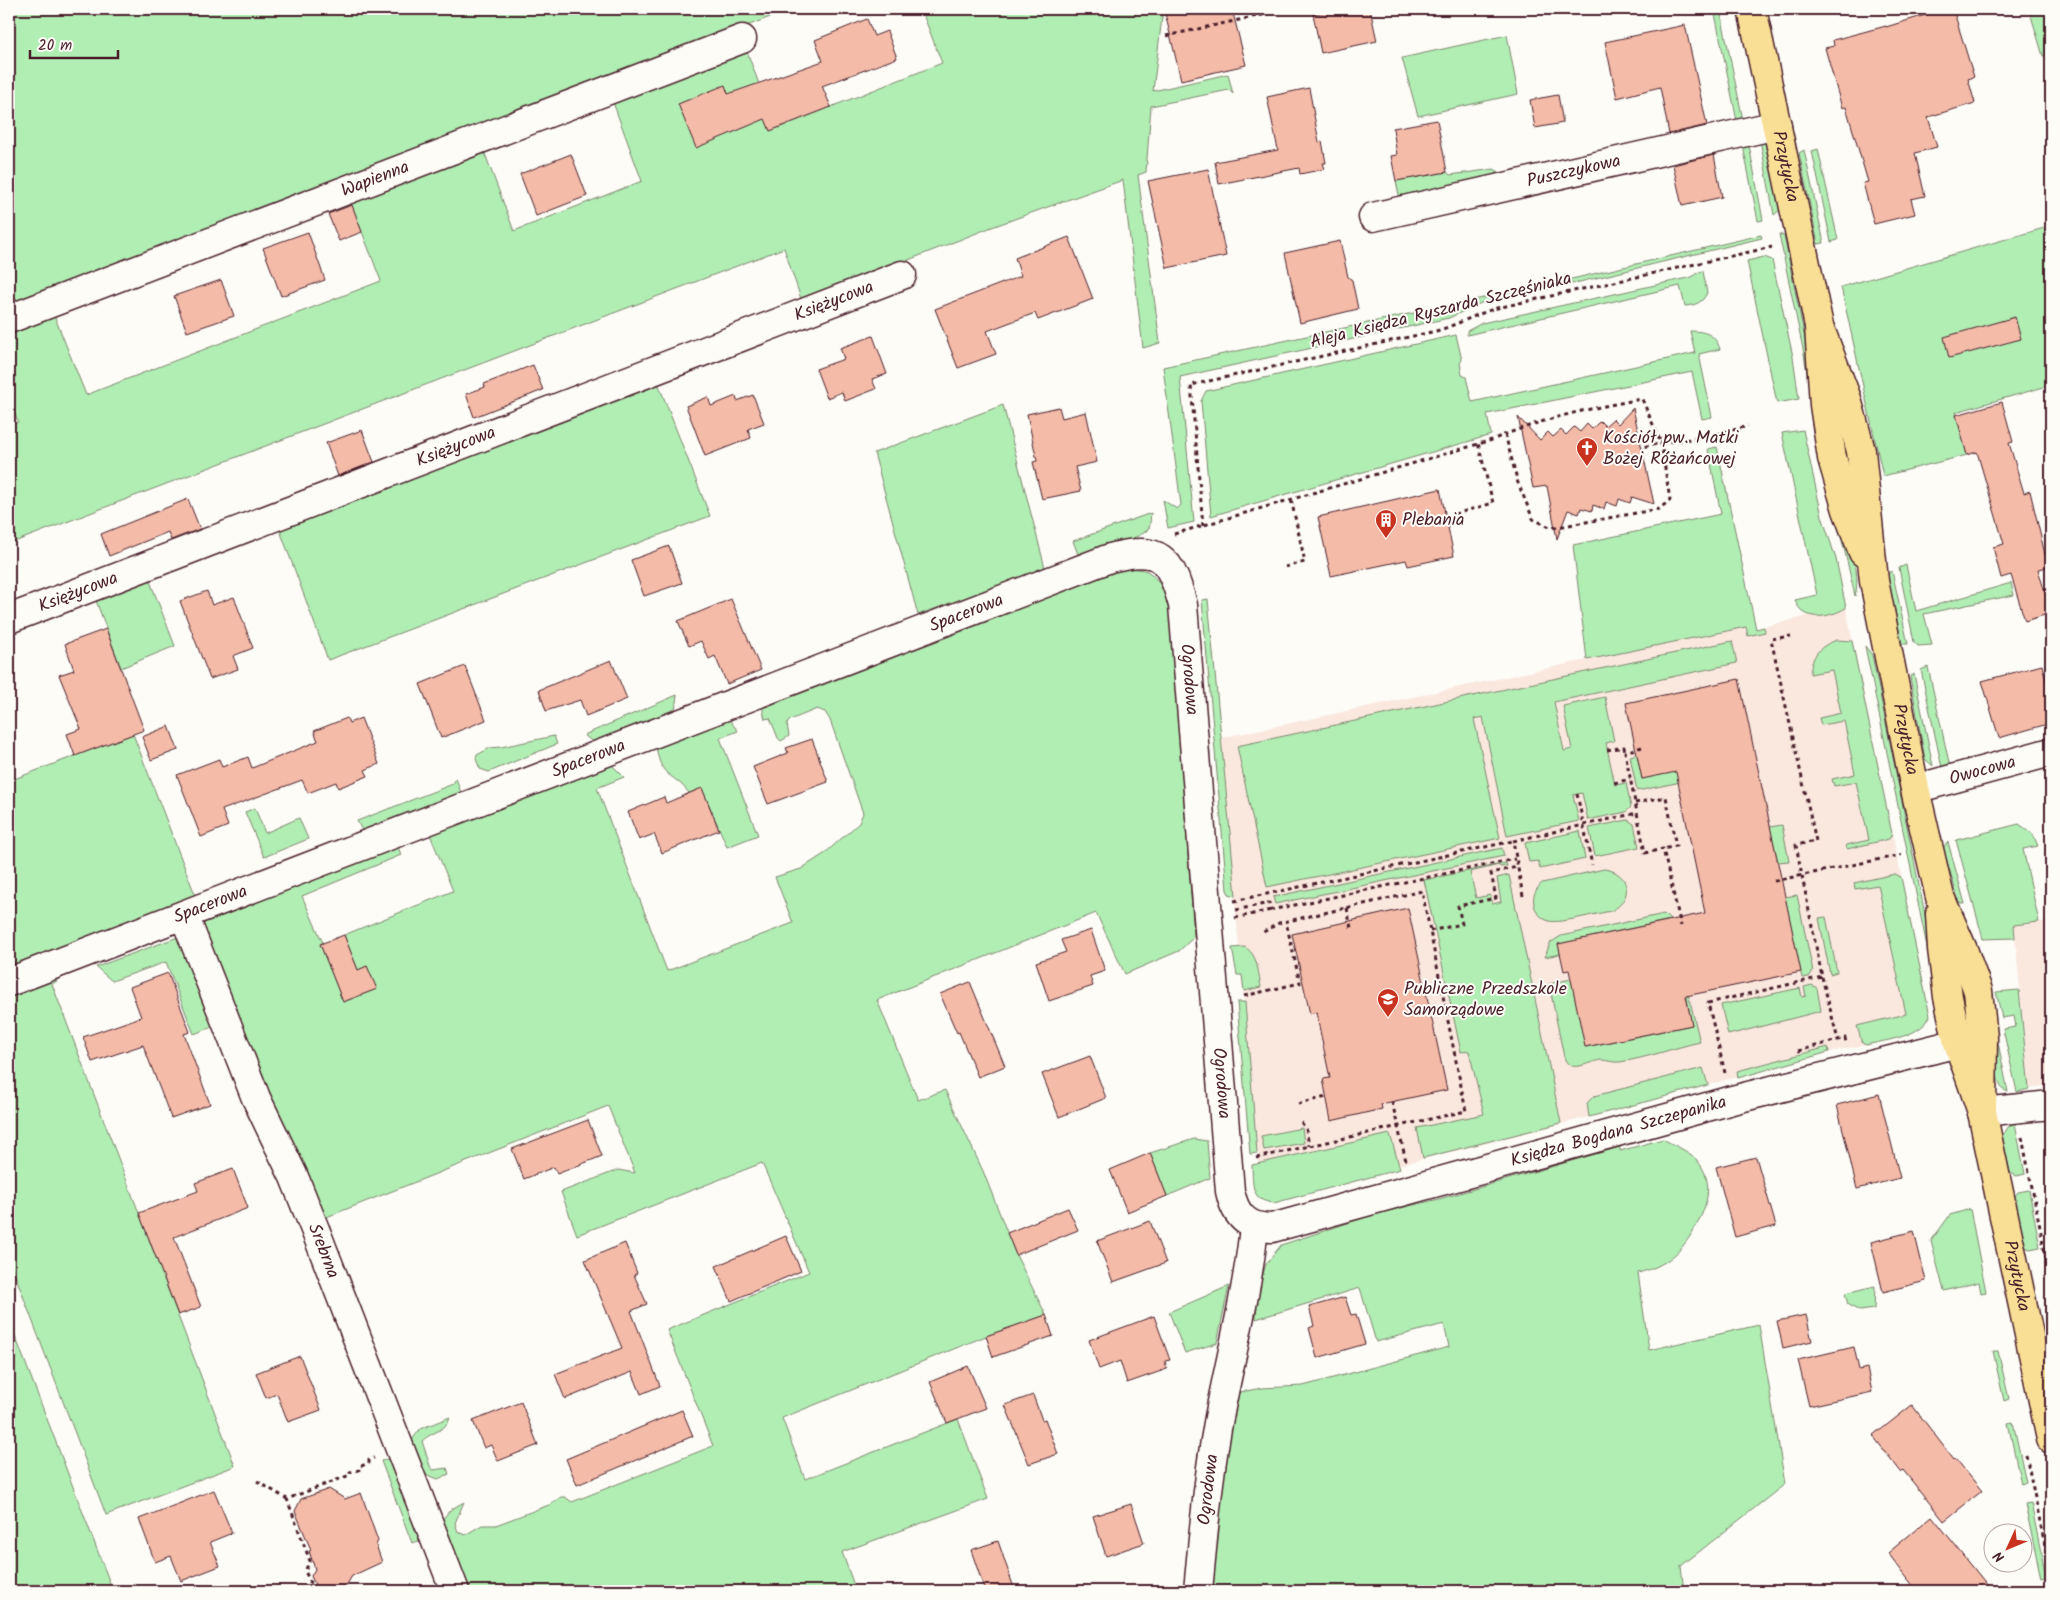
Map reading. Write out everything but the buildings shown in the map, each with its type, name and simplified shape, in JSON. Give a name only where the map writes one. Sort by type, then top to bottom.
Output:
[{"type":"main road","name":"Przytycka","points":[[1752,9],[1819,326],[1824,405],[1832,458],[1847,510],[1874,581],[1915,789],[1940,897],[1942,949],[1948,996],[1971,1040],[1982,1112],[2048,1410],[2051,1440]]},
{"type":"street","name":"Wapienna","points":[[9,319],[742,39]]},
{"type":"street","name":"Puszczykowa","points":[[1373,217],[1777,124]]},
{"type":"street","name":"Księżycowa","points":[[9,619],[902,275]]},
{"type":"street","name":"Spacerowa","points":[[9,982],[1110,558],[1143,551],[1155,555],[1173,553]]},
{"type":"street","name":"Ogrodowa","points":[[1173,553],[1176,579],[1183,605],[1230,1191],[1233,1205],[1237,1212],[1254,1227],[1250,1269],[1222,1404],[1208,1489],[1198,1591]]},
{"type":"street","name":"Owocowa","points":[[1915,789],[2051,752]]},
{"type":"street","name":"Srebrna","points":[[184,915],[256,1098],[294,1177],[318,1236],[455,1591]]},
{"type":"street","name":"Księdza Bogdana Szczepanika","points":[[1254,1227],[1272,1228],[1732,1100],[1971,1040]]},
{"type":"street","points":[[1982,1112],[2051,1105]]},
{"type":"path","points":[[1166,36],[1289,9]]},
{"type":"path","name":"Aleja Księdza Ryszarda Szczęśniaka","points":[[1204,526],[1191,384],[1436,330],[1455,325],[1497,308],[1776,246]]},
{"type":"path","points":[[1169,534],[1204,526],[1478,444],[1505,434],[1535,423],[1600,406],[1642,399],[1661,443],[1670,500],[1659,509],[1552,528],[1533,519],[1518,483],[1505,434]]},
{"type":"path","points":[[1642,447],[1706,437],[1748,426]]},
{"type":"path","points":[[1455,514],[1493,503],[1478,444]]},
{"type":"path","points":[[1285,567],[1305,562],[1291,500]]},
{"type":"path","points":[[1173,553],[1174,534]]},
{"type":"path","points":[[1791,636],[1771,640],[1816,841],[1796,845],[1822,977],[1838,1040]]},
{"type":"path","points":[[1607,750],[1624,747],[1630,779],[1645,853],[1676,846],[1666,797],[1635,803]]},
{"type":"path","points":[[1625,752],[1642,748]]},
{"type":"path","points":[[1614,783],[1630,779]]},
{"type":"path","points":[[1577,794],[1592,865]]},
{"type":"path","points":[[1225,903],[1512,842],[1637,813]]},
{"type":"path","points":[[1512,842],[1523,896]]},
{"type":"path","points":[[1663,849],[1681,926]]},
{"type":"path","points":[[1774,881],[1902,855]]},
{"type":"path","points":[[1226,920],[1516,859]]},
{"type":"path","points":[[1430,931],[1462,924],[1458,906],[1496,898],[1491,873],[1517,868]]},
{"type":"path","points":[[1252,1159],[1466,1112],[1422,891],[1279,923],[1260,934]]},
{"type":"path","points":[[1234,910],[1269,903],[1271,910]]},
{"type":"path","points":[[1347,908],[1351,928]]},
{"type":"path","points":[[1239,997],[1300,983],[1286,922]]},
{"type":"path","points":[[1726,1079],[1708,1003],[1822,977]]},
{"type":"path","points":[[1298,1104],[1326,1097]]},
{"type":"path","points":[[1392,1102],[1407,1163]]},
{"type":"path","points":[[1302,1122],[1306,1129],[1310,1146]]},
{"type":"path","points":[[287,1499],[350,1475],[350,1472],[359,1470],[359,1467],[370,1463],[369,1460],[382,1455]]},
{"type":"path","points":[[257,1481],[287,1499],[310,1561],[305,1571],[314,1591]]},
{"type":"shaded area","points":[[1846,608],[1930,1016],[1926,1024],[1906,1035],[1829,1052],[1589,1117],[1272,1197],[1261,1191],[1220,738],[1746,626],[1756,629],[1807,616],[1835,613]]},
{"type":"shaded area","points":[[2051,921],[2051,1084],[2029,1089],[2014,925]]},
{"type":"green space","points":[[9,9],[791,9],[476,130],[514,231],[642,181],[611,97],[745,46],[759,84],[770,131],[942,63],[921,9],[1163,9],[1153,91],[1228,74],[1233,94],[1229,90],[1151,106],[1146,172],[1138,175],[1160,343],[1143,348],[1123,180],[992,227],[802,302],[784,248],[9,544],[9,425],[18,422],[9,399],[9,327],[52,310],[86,395],[381,281],[349,198],[9,309]]},
{"type":"green space","points":[[1714,9],[1720,9],[1743,120],[1738,126]]},
{"type":"green space","points":[[2029,9],[2051,9],[2051,54],[2043,56]]},
{"type":"green space","points":[[1507,35],[1518,94],[1418,116],[1402,58]]},
{"type":"green space","points":[[1760,140],[1767,144],[1781,209],[1774,215]]},
{"type":"green space","points":[[1749,145],[1763,220],[1758,221],[1743,146]]},
{"type":"green space","points":[[1818,149],[1838,240],[1831,242],[1812,151]]},
{"type":"green space","points":[[1804,150],[1824,243],[1818,244],[1799,153]]},
{"type":"green space","points":[[1494,169],[1501,173],[1502,178],[1400,200],[1396,181],[1447,172],[1450,175]]},
{"type":"green space","points":[[2051,226],[2051,385],[1956,412],[1967,455],[1883,476],[1841,287]]},
{"type":"green space","points":[[1779,234],[1784,236],[1807,349],[1811,381],[1809,387],[1804,354]]},
{"type":"green space","points":[[1761,235],[1762,238],[1567,285],[1481,303],[1449,318],[1180,377],[1194,522],[1168,528],[1163,500],[1177,509],[1181,505],[1163,367],[1576,278]]},
{"type":"green space","points":[[1764,257],[1772,260],[1793,357],[1799,399],[1777,403],[1747,261]]},
{"type":"green space","points":[[1703,271],[1707,293],[1701,301],[1692,305],[1685,306],[1680,286],[1467,335],[1467,331],[1482,323],[1692,277]]},
{"type":"green space","points":[[1690,331],[1709,334],[1720,349],[1699,354],[1712,417],[1702,419],[1692,372],[1487,414],[1491,435],[1211,516],[1201,401],[1206,391],[1456,335],[1462,360],[1460,363],[1462,375],[1466,377],[1472,402],[1695,353]]},
{"type":"green space","points":[[658,383],[710,516],[328,660],[278,525]]},
{"type":"green space","points":[[1003,405],[1045,568],[918,615],[874,453]]},
{"type":"green space","points":[[1803,430],[1822,516],[1836,559],[1846,608],[1824,616],[1810,615],[1804,612],[1795,600],[1817,595],[1782,433]]},
{"type":"green space","points":[[1717,447],[1756,629],[1764,627],[1765,632],[1748,636],[1746,627],[1587,660],[1573,545],[1721,514],[1708,449]]},
{"type":"green space","points":[[1826,486],[1853,555],[1857,583],[1855,596],[1844,548]]},
{"type":"green space","points":[[1151,513],[1150,526],[1145,532],[1116,544],[1078,554],[1073,541]]},
{"type":"green space","points":[[1906,565],[1916,611],[2011,583],[2014,595],[1924,614],[1932,645],[1918,646],[1914,642],[1899,568]]},
{"type":"green space","points":[[1131,568],[1147,571],[1155,577],[1165,596],[1170,617],[1194,937],[1179,951],[1125,974],[1096,913],[877,1000],[918,1100],[945,1090],[983,1171],[1016,1255],[1046,1315],[986,1336],[782,1418],[805,1479],[958,1419],[988,1499],[842,1552],[856,1591],[470,1591],[442,1520],[450,1510],[464,1502],[455,1523],[458,1532],[465,1535],[482,1525],[496,1525],[549,1505],[561,1497],[565,1497],[572,1502],[713,1446],[667,1330],[809,1272],[762,1163],[577,1235],[561,1192],[618,1170],[635,1173],[608,1106],[324,1218],[282,1127],[201,927],[204,921],[397,844],[401,855],[302,896],[323,943],[320,944],[343,1002],[376,989],[367,966],[358,970],[344,935],[453,891],[429,832],[611,764],[624,777],[597,788],[667,971],[793,923],[775,877],[801,869],[824,854],[859,823],[863,813],[830,720],[825,712],[817,709],[790,720],[787,724],[789,736],[781,741],[770,718],[765,719],[762,706],[1108,573]]},
{"type":"green space","points":[[1892,571],[1908,644],[1902,644],[1887,575]]},
{"type":"green space","points":[[148,576],[175,646],[121,668],[95,598]]},
{"type":"green space","points":[[1208,599],[1236,896],[1229,894],[1227,890],[1202,600]]},
{"type":"green space","points":[[1837,640],[1852,641],[1892,834],[1889,839],[1847,849],[1846,845],[1869,840],[1856,782],[1834,786],[1832,779],[1855,774],[1844,721],[1821,725],[1819,718],[1841,713],[1832,670],[1810,674],[1815,656],[1821,648]]},
{"type":"green space","points":[[1732,641],[1737,663],[1554,702],[1564,751],[1572,749],[1563,706],[1605,697],[1614,741],[1606,743],[1615,785],[1626,783],[1631,807],[1626,812],[1588,820],[1582,793],[1573,795],[1579,821],[1507,836],[1483,717],[1474,719],[1500,838],[1267,887],[1237,746]]},
{"type":"green space","points":[[1865,646],[1872,655],[1931,944],[1931,966]]},
{"type":"green space","points":[[1928,667],[1950,767],[1942,768],[1921,670]]},
{"type":"green space","points":[[1914,674],[1933,766],[1925,759],[1910,677]]},
{"type":"green space","points":[[677,695],[675,711],[594,743],[584,735]]},
{"type":"green space","points":[[728,718],[738,731],[720,738],[758,835],[727,847],[702,788],[689,793],[668,774],[661,765],[656,746]]},
{"type":"green space","points":[[133,734],[196,897],[9,969],[9,781]]},
{"type":"green space","points":[[554,736],[557,744],[489,772],[480,769],[476,759],[477,755],[490,748]]},
{"type":"green space","points":[[1643,753],[1638,758],[1642,779],[1679,769],[1681,782],[1637,791],[1630,756]]},
{"type":"green space","points":[[456,778],[461,793],[363,832],[357,821],[453,784]]},
{"type":"green space","points":[[255,808],[265,833],[299,818],[308,839],[264,857],[245,812]]},
{"type":"green space","points":[[1628,820],[1634,824],[1639,847],[1595,856],[1589,828]]},
{"type":"green space","points":[[2019,824],[2033,834],[2038,846],[2023,849],[2039,922],[2014,925],[2015,938],[1983,939],[1956,840]]},
{"type":"green space","points":[[1782,825],[1789,861],[1778,862],[1770,827]]},
{"type":"green space","points":[[1580,831],[1585,859],[1540,869],[1538,861],[1529,862],[1525,843]]},
{"type":"green space","points":[[1948,842],[1965,904],[1959,902],[1943,848]]},
{"type":"green space","points":[[1502,848],[1504,856],[1275,904],[1273,897]]},
{"type":"green space","points":[[1506,863],[1507,866],[1500,867],[1499,865],[1470,872],[1476,898],[1490,895],[1492,904],[1501,902],[1497,878],[1509,875],[1561,1123],[1423,1158],[1417,1128],[1484,1114],[1469,1051],[1461,1052],[1424,880]]},
{"type":"green space","points":[[1604,869],[1620,875],[1626,887],[1626,894],[1623,900],[1611,911],[1554,922],[1546,920],[1537,912],[1534,895],[1542,883]]},
{"type":"green space","points":[[1895,874],[1901,877],[1930,1016],[1919,1029],[1911,1033],[1866,1045],[1862,1043],[1857,1026],[1906,1014],[1878,885],[1855,889],[1854,883]]},
{"type":"green space","points":[[1797,895],[1813,971],[1809,977],[1802,978],[1785,897]]},
{"type":"green space","points":[[1664,914],[1670,920],[1559,944],[1560,954],[1545,957],[1550,943],[1561,936]]},
{"type":"green space","points":[[1826,917],[1837,972],[1830,974],[1819,918]]},
{"type":"green space","points":[[178,937],[215,1026],[194,1034],[166,962],[112,981],[96,967]]},
{"type":"green space","points":[[1244,947],[1249,950],[1255,959],[1261,987],[1244,991],[1242,975],[1237,975],[1232,948]]},
{"type":"green space","points":[[55,974],[57,981],[52,984],[235,1466],[106,1515],[9,1259],[9,992]]},
{"type":"green space","points":[[1571,979],[1586,1047],[1692,1025],[1685,989],[1687,989],[1700,1042],[1630,1060],[1617,1062],[1601,1060],[1580,1066],[1570,1065],[1564,1057],[1549,984]]},
{"type":"green space","points":[[1812,985],[1817,988],[1821,1011],[1728,1035],[1721,1005],[1800,988],[1802,997],[1806,996],[1804,987]]},
{"type":"green space","points":[[2019,990],[2029,1089],[2017,1092],[2003,1029],[2016,1027],[2014,1016],[2002,1018],[1996,992]]},
{"type":"green space","points":[[1237,1002],[1245,1002],[1257,1153],[1250,1154]]},
{"type":"green space","points":[[1992,1013],[2008,1092],[2002,1089],[1998,1080],[1990,1014]]},
{"type":"green space","points":[[1828,1047],[1829,1052],[1738,1078],[1737,1071]]},
{"type":"green space","points":[[1703,1068],[1708,1085],[1589,1117],[1587,1103],[1594,1096]]},
{"type":"green space","points":[[2015,1123],[2025,1174],[2017,1176],[2010,1173],[2002,1136],[2009,1126]]},
{"type":"green space","points":[[1302,1128],[1304,1143],[1264,1150],[1261,1136]]},
{"type":"green space","points":[[1390,1134],[1400,1169],[1274,1203],[1261,1199],[1254,1190],[1252,1165]]},
{"type":"green space","points":[[1194,1139],[1207,1141],[1210,1178],[1167,1196],[1150,1153]]},
{"type":"green space","points":[[1663,1139],[1696,1159],[1706,1177],[1708,1187],[1705,1206],[1697,1224],[1681,1249],[1664,1262],[1638,1273],[1649,1350],[1759,1325],[1785,1484],[1681,1566],[1684,1591],[1209,1591],[1219,1491],[1235,1393],[1262,1388],[1303,1386],[1449,1347],[1444,1324],[1376,1342],[1360,1288],[1256,1319],[1257,1294],[1266,1264],[1281,1245],[1375,1214],[1439,1199],[1620,1147],[1620,1151]]},
{"type":"green space","points":[[2029,1190],[2040,1247],[2030,1249],[2025,1247],[2014,1197],[2018,1192]]},
{"type":"green space","points":[[1970,1209],[1986,1292],[1981,1293],[1979,1282],[1944,1291],[1931,1241],[1950,1215]]},
{"type":"green space","points":[[1229,1286],[1217,1343],[1185,1353],[1169,1312]]},
{"type":"green space","points":[[1875,1286],[1874,1309],[1860,1311],[1848,1305],[1845,1293]]},
{"type":"green space","points":[[9,1320],[113,1591],[9,1591]]},
{"type":"green space","points":[[1993,1351],[1998,1351],[2009,1399],[2004,1401]]},
{"type":"green space","points":[[450,1417],[442,1429],[422,1441],[433,1470],[447,1468],[449,1474],[438,1479],[425,1474],[412,1440],[420,1429]]},
{"type":"green space","points":[[2013,1422],[2026,1482],[2021,1484],[2008,1423]]},
{"type":"green space","points":[[390,1458],[422,1540],[412,1543],[381,1461]]},
{"type":"green space","points":[[2031,1503],[2046,1577],[2041,1578],[2032,1536],[2032,1522],[2029,1522],[2025,1504]]},
{"type":"place","name":"Kościół pw. Matki Bożej Różańcowej","points":[[1587,467]]},
{"type":"place","name":"Plebania","points":[[1386,539]]},
{"type":"place","name":"Publiczne Przedszkole Samorządowe","points":[[1388,1018]]}]
